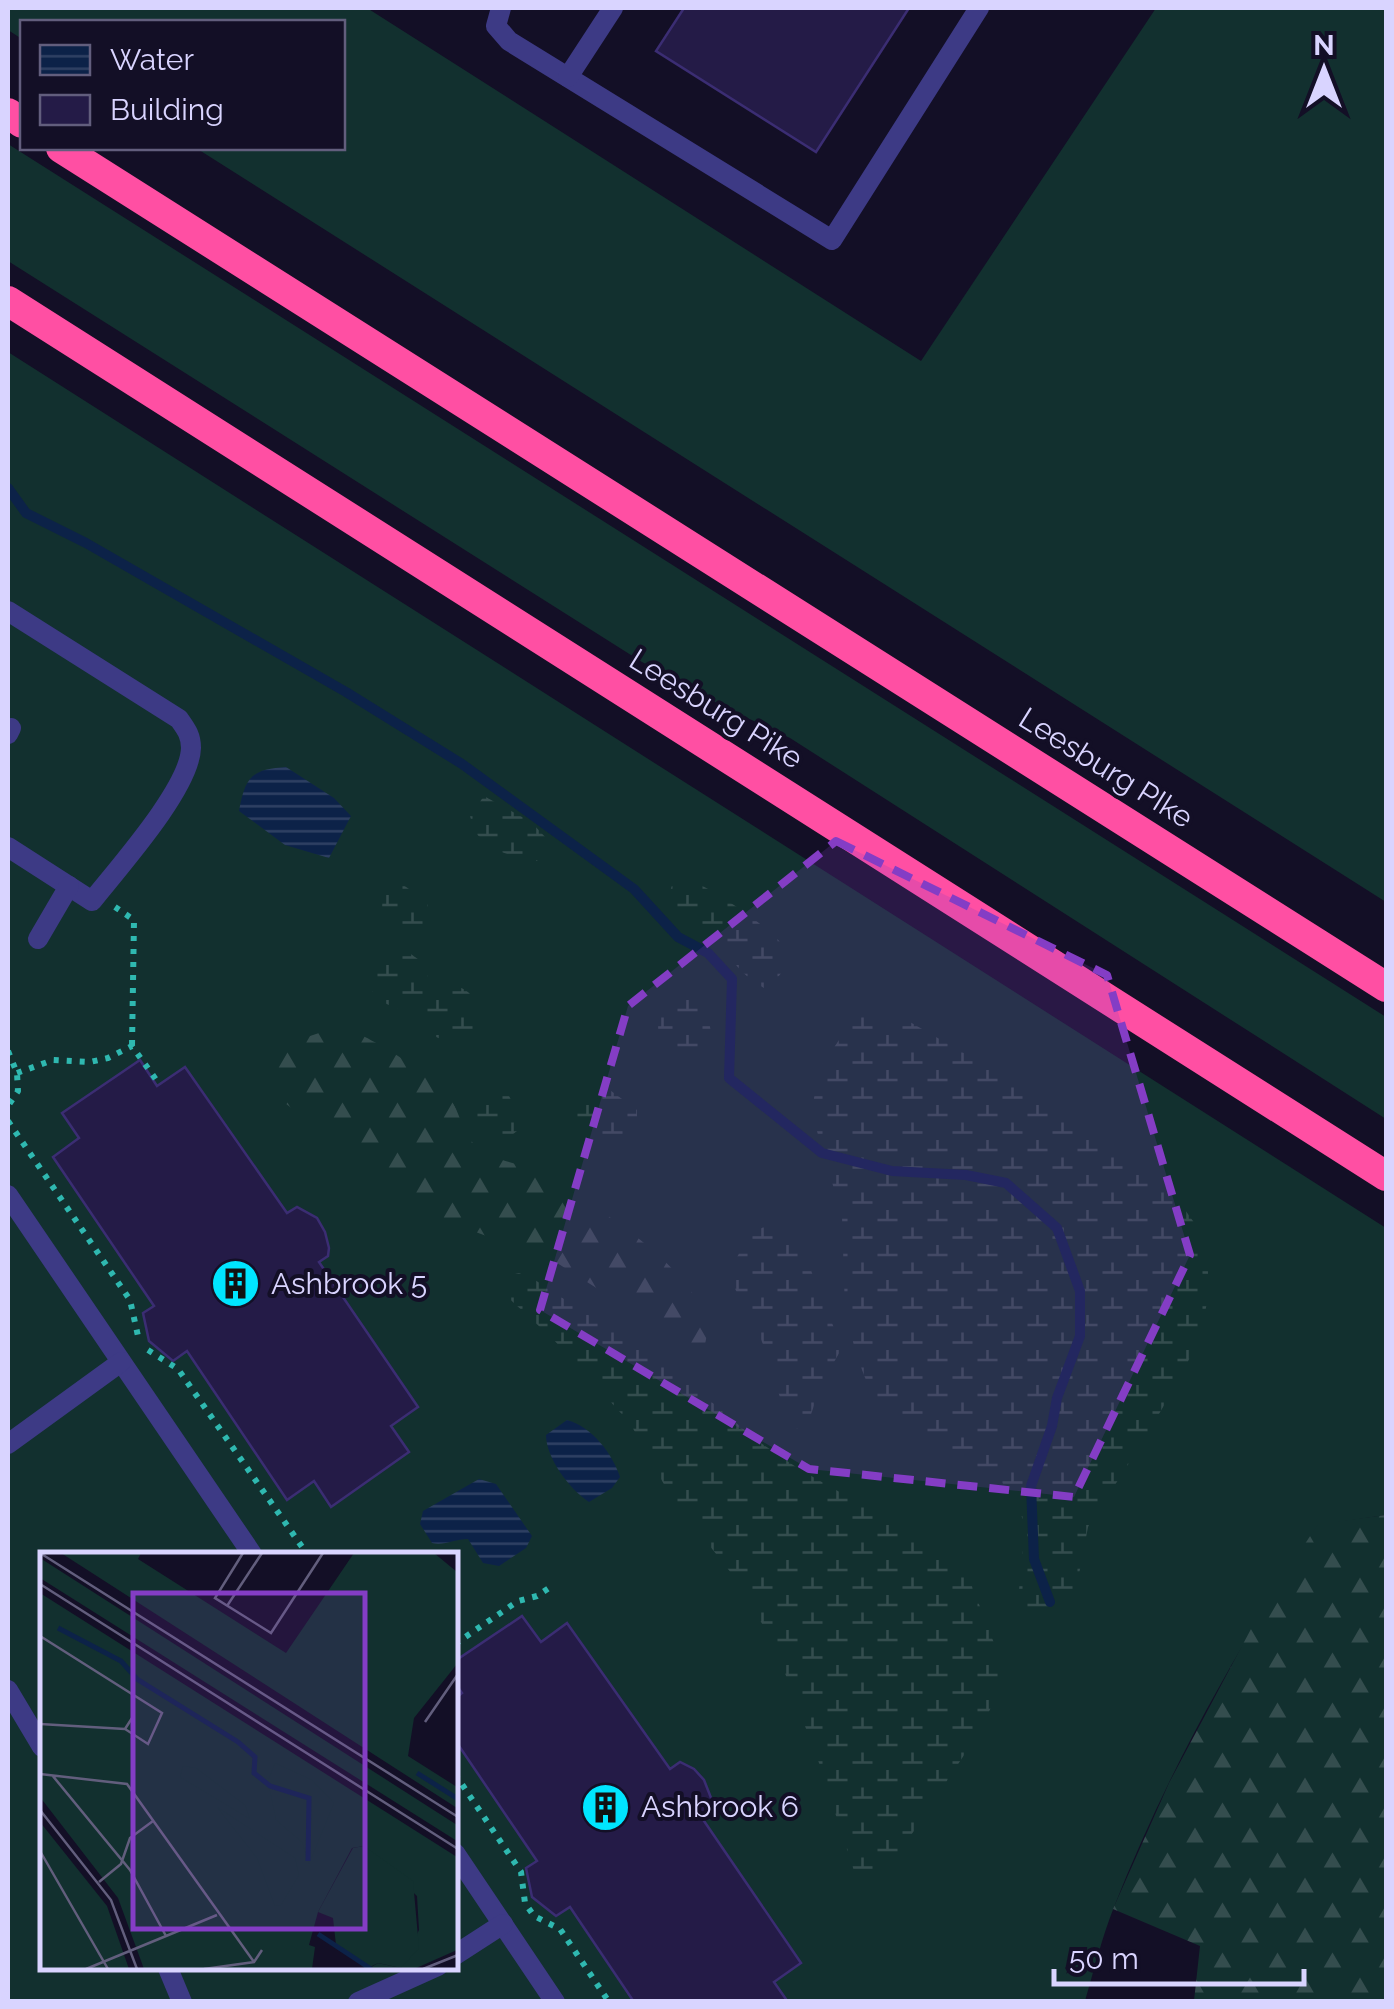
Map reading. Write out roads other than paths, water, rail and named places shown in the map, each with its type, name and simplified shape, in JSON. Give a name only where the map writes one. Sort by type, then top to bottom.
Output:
[{"type":"highway","name":"Leesburg PIke","points":[[64,150],[1386,986]]},
{"type":"highway","name":"Leesburg Pike","points":[[8,301],[1386,1176]]},
{"type":"lane","points":[[501,8],[496,26],[510,41],[832,240],[978,8]]},
{"type":"lane","points":[[568,77],[613,8]]},
{"type":"lane","points":[[8,611],[179,719],[189,732],[191,750],[179,786],[92,901],[8,847]]},
{"type":"lane","points":[[38,939],[68,886]]},
{"type":"lane","points":[[8,1194],[251,1552]]},
{"type":"lane","points":[[8,1444],[122,1362]]},
{"type":"lane","points":[[8,1690],[40,1743]]},
{"type":"lane","points":[[458,1858],[556,2002]]},
{"type":"lane","points":[[458,1954],[503,1924]]},
{"type":"lane","points":[[168,1969],[182,2002]]},
{"type":"lane","points":[[358,2002],[431,1969]]},
{"type":"water","points":[[286,767],[334,798],[351,816],[329,858],[285,845],[239,811],[252,777],[265,770]]},
{"type":"water","points":[[567,1420],[585,1428],[600,1442],[620,1477],[612,1488],[589,1502],[560,1473],[547,1444],[546,1435]]},
{"type":"water","points":[[479,1479],[496,1484],[532,1536],[526,1548],[499,1566],[483,1563],[468,1539],[432,1543],[420,1524],[423,1511]]},
{"type":"waterway","points":[[8,488],[26,513],[86,543],[346,692],[462,764],[634,889],[678,937],[708,953],[732,979],[729,1078],[822,1153],[892,1171],[966,1175],[1006,1183],[1057,1228],[1080,1291],[1080,1336],[1031,1486],[1034,1559],[1050,1602]]},
{"type":"place","name":"Ashbrook 5","points":[[236,1284]]},
{"type":"place","name":"Ashbrook 6","points":[[606,1807]]}]
